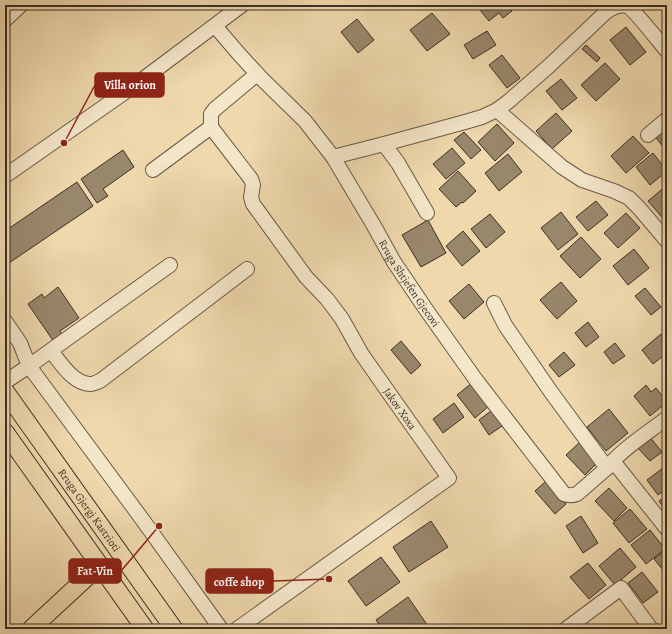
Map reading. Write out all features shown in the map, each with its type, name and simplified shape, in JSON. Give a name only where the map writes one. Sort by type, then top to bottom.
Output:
[{"type":"main road","name":"Rruga Gjergj Kastrioti","points":[[5,391],[174,629]]},
{"type":"main road","name":"Rruga Gjergj Kastrioti","points":[[5,432],[146,629]]},
{"type":"main road","points":[[31,629],[100,565]]},
{"type":"street","points":[[5,176],[138,83],[242,5]]},
{"type":"street","points":[[333,157],[482,117],[497,110],[543,72],[606,12],[614,7],[622,5],[629,7],[667,51]]},
{"type":"street","points":[[5,20],[17,6]]},
{"type":"street","name":"Rruga Shtjefen Gjecovi","points":[[215,26],[239,54],[305,121],[333,157],[394,262],[425,308],[476,380],[564,494],[569,496],[577,494],[610,464]]},
{"type":"street","points":[[153,170],[211,127],[211,114],[215,109],[258,74]]},
{"type":"street","points":[[497,110],[562,166],[582,180],[629,198],[667,241]]},
{"type":"street","points":[[648,135],[667,119]]},
{"type":"street","name":"Jakov Xoxa","points":[[211,127],[251,179],[253,185],[251,197],[253,204],[306,277],[327,299],[342,319],[361,353],[448,478],[237,629]]},
{"type":"street","points":[[384,144],[401,169],[427,213]]},
{"type":"street","points":[[5,382],[51,351],[170,265]]},
{"type":"street","points":[[51,351],[74,378],[83,384],[92,384],[100,381],[247,269]]},
{"type":"street","points":[[494,303],[505,325],[551,392],[610,464],[667,529]]},
{"type":"street","points":[[5,321],[20,343],[29,366],[221,629]]},
{"type":"street","points":[[610,464],[628,446],[667,418]]},
{"type":"street","points":[[566,629],[621,588],[651,629]]},
{"type":"building","points":[[486,5],[508,5],[512,11],[503,18],[499,13],[489,21],[480,10]]},
{"type":"building","points":[[432,13],[450,34],[427,51],[410,30]]},
{"type":"building","points":[[357,19],[374,40],[358,53],[341,32]]},
{"type":"building","points":[[626,27],[646,52],[630,65],[610,40]]},
{"type":"building","points":[[487,31],[496,45],[473,59],[464,45]]},
{"type":"building","points":[[586,45],[600,58],[597,62],[582,49]]},
{"type":"building","points":[[502,55],[520,78],[507,88],[489,65]]},
{"type":"building","points":[[605,63],[620,79],[596,101],[581,85]]},
{"type":"building","points":[[561,79],[577,98],[562,110],[546,91]]},
{"type":"building","points":[[556,113],[572,131],[552,149],[536,131]]},
{"type":"building","points":[[497,124],[514,143],[495,161],[478,142]]},
{"type":"building","points":[[667,124],[667,152],[654,135]]},
{"type":"building","points":[[464,132],[481,150],[471,159],[454,140]]},
{"type":"building","points":[[633,136],[649,153],[626,173],[611,156]]},
{"type":"building","points":[[452,148],[465,163],[446,179],[433,164]]},
{"type":"building","points":[[123,150],[134,167],[103,189],[108,196],[97,203],[81,179]]},
{"type":"building","points":[[653,153],[667,171],[650,185],[636,167]]},
{"type":"building","points":[[508,154],[522,172],[499,191],[485,173]]},
{"type":"building","points":[[458,171],[476,191],[463,203],[462,202],[456,207],[439,189]]},
{"type":"building","points":[[77,182],[93,206],[9,263],[5,257],[5,231]]},
{"type":"building","points":[[667,185],[667,221],[666,222],[648,201]]},
{"type":"building","points":[[596,201],[608,215],[588,231],[576,217]]},
{"type":"building","points":[[561,212],[578,234],[558,250],[541,228]]},
{"type":"building","points":[[626,213],[640,228],[618,248],[604,233]]},
{"type":"building","points":[[490,214],[505,232],[486,248],[471,229]]},
{"type":"building","points":[[428,220],[446,253],[421,267],[402,235]]},
{"type":"building","points":[[463,231],[480,251],[462,266],[446,246]]},
{"type":"building","points":[[581,237],[601,259],[580,278],[560,256]]},
{"type":"building","points":[[634,249],[649,268],[628,285],[613,266]]},
{"type":"building","points":[[561,282],[577,301],[557,319],[540,300]]},
{"type":"building","points":[[469,284],[484,302],[464,319],[449,301]]},
{"type":"building","points":[[58,287],[79,318],[60,331],[63,336],[54,342],[28,304],[42,294],[44,298]]},
{"type":"building","points":[[645,288],[661,307],[651,315],[635,296]]},
{"type":"building","points":[[588,322],[599,337],[586,347],[575,333]]},
{"type":"building","points":[[661,334],[667,342],[667,353],[653,364],[642,350]]},
{"type":"building","points":[[401,341],[421,365],[411,374],[391,350]]},
{"type":"building","points":[[615,343],[625,356],[613,364],[604,352]]},
{"type":"building","points":[[564,352],[575,365],[559,377],[549,365]]},
{"type":"building","points":[[472,383],[490,405],[475,418],[457,395]]},
{"type":"building","points":[[646,385],[651,392],[656,388],[667,402],[650,416],[634,396]]},
{"type":"building","points":[[454,403],[464,417],[443,433],[433,419]]},
{"type":"building","points":[[609,409],[628,433],[606,451],[587,427]]},
{"type":"building","points":[[491,411],[502,426],[489,435],[479,420]]},
{"type":"building","points":[[649,436],[662,452],[650,461],[637,447]]},
{"type":"building","points":[[580,442],[598,462],[585,475],[566,455]]},
{"type":"building","points":[[667,465],[667,488],[658,495],[647,480]]},
{"type":"building","points":[[546,481],[566,504],[555,514],[535,491]]},
{"type":"building","points":[[609,488],[627,508],[614,521],[595,501]]},
{"type":"building","points":[[667,495],[667,512],[659,501]]},
{"type":"building","points":[[630,509],[647,529],[629,543],[613,523]]},
{"type":"building","points":[[581,516],[598,543],[583,553],[566,526]]},
{"type":"building","points":[[431,521],[448,547],[409,572],[393,547]]},
{"type":"building","points":[[650,530],[665,549],[646,564],[631,545]]},
{"type":"building","points":[[620,548],[636,567],[615,585],[599,566]]},
{"type":"building","points":[[667,549],[667,575],[654,559]]},
{"type":"building","points":[[381,557],[400,582],[366,606],[348,581]]},
{"type":"building","points":[[588,563],[606,585],[589,599],[570,577]]},
{"type":"building","points":[[642,572],[658,592],[643,603],[628,583]]},
{"type":"building","points":[[408,597],[430,629],[382,629],[376,620]]},
{"type":"place","name":"Villa orion","points":[[64,143]]},
{"type":"place","name":"Fat-Vin","points":[[159,526]]},
{"type":"place","name":"coffe shop","points":[[329,579]]}]
